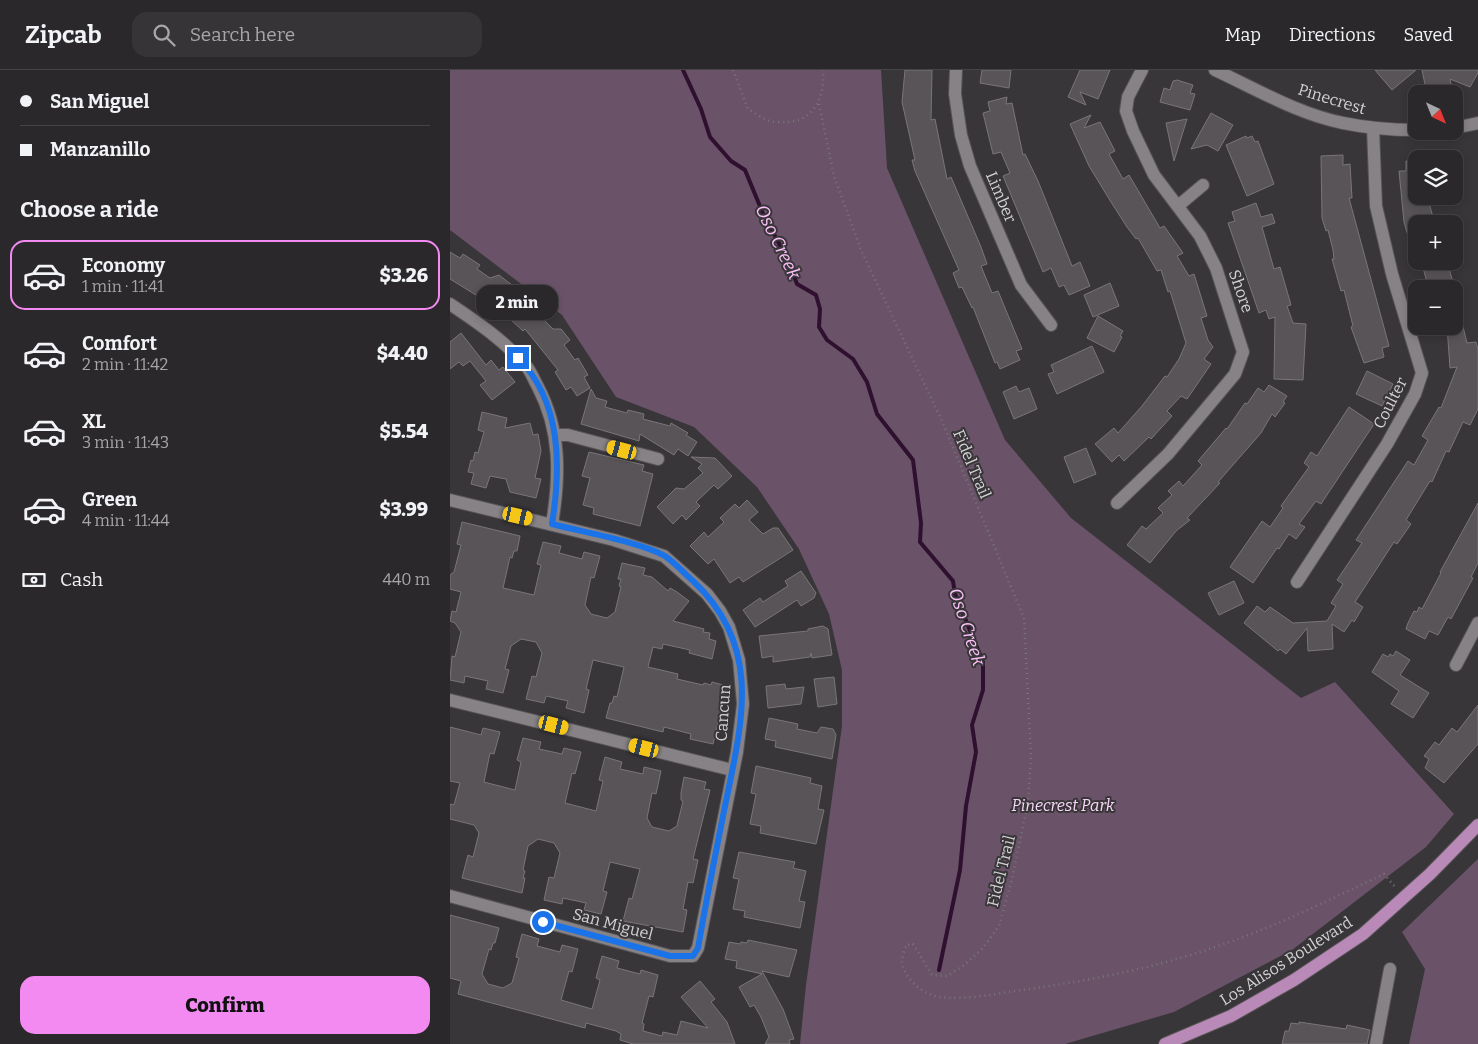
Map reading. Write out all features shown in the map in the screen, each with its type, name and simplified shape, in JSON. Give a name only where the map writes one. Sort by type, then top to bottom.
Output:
[{"type":"main road","name":"Los Alisos Boulevard","points":[[1165,1044],[1231,1016],[1294,980],[1363,934],[1404,898],[1478,825]]},
{"type":"street","name":"Limber","points":[[956,70],[955,94],[961,135],[970,166],[1021,285],[1051,325]]},
{"type":"street","name":"Shore","points":[[1117,503],[1168,454],[1235,374],[1243,352],[1216,268],[1200,236],[1154,175],[1126,111],[1128,97],[1142,70]]},
{"type":"street","name":"Pinecrest","points":[[1214,70],[1240,76],[1310,113],[1343,123],[1373,128],[1408,130]]},
{"type":"street","points":[[1463,126],[1478,124]]},
{"type":"street","name":"Coulter","points":[[1297,582],[1387,444],[1415,394],[1422,373],[1392,274],[1376,206],[1372,161],[1373,128]]},
{"type":"street","points":[[1178,206],[1203,185]]},
{"type":"street","points":[[450,304],[499,339],[528,368],[548,407],[556,435],[558,484],[552,524]]},
{"type":"street","points":[[556,435],[568,435],[658,459]]},
{"type":"street","name":"Cancun","points":[[450,500],[641,547],[664,556],[707,594],[729,627],[742,679],[743,704],[698,948],[693,956],[682,958]]},
{"type":"street","points":[[1456,665],[1478,623]]},
{"type":"street","points":[[450,700],[732,770]]},
{"type":"street","name":"San Miguel","points":[[450,896],[682,958]]},
{"type":"street","points":[[1376,1044],[1390,970]]},
{"type":"path","points":[[733,70],[748,109],[765,119],[776,122],[797,119],[818,104],[824,86],[823,70]]},
{"type":"path","name":"Fidel Trail","points":[[818,104],[834,176],[861,250],[942,421],[1024,618],[1031,756],[1028,802],[1012,879],[999,926],[983,948],[963,966],[947,976],[932,975],[913,944],[906,945],[902,961],[908,978],[916,986],[939,997],[982,996],[1062,985],[1165,962],[1218,946],[1294,918],[1384,874],[1404,898]]},
{"type":"green space","name":"Pinecrest Park","points":[[450,70],[881,70],[887,168],[1005,440],[1071,518],[1301,698],[1335,682],[1454,814],[1426,847],[1292,950],[1174,1012],[1065,1044],[800,1044],[806,985],[842,726],[842,670],[829,614],[799,549],[757,487],[694,427],[616,397],[562,315],[450,230]]},
{"type":"green space","points":[[1478,859],[1478,1044],[1409,1044],[1425,969],[1402,932]]},
{"type":"building","points":[[905,70],[932,70],[931,120],[935,119],[947,179],[951,177],[981,247],[987,264],[981,266],[992,293],[998,291],[1022,349],[1016,351],[1020,360],[1000,369],[997,362],[995,363],[973,307],[962,287],[959,288],[953,273],[959,270],[915,171],[912,160],[915,160],[902,102]]},
{"type":"building","points":[[982,70],[1011,70],[1009,88],[980,83]]},
{"type":"building","points":[[1080,70],[1110,70],[1098,99],[1080,92],[1086,105],[1068,97]]},
{"type":"building","points":[[1375,70],[1416,70],[1392,90]]},
{"type":"building","points":[[1422,70],[1478,70],[1470,87],[1450,79],[1451,85],[1425,85]]},
{"type":"building","points":[[1177,80],[1193,85],[1190,93],[1195,94],[1190,110],[1160,102],[1164,88],[1170,90],[1173,81]]},
{"type":"building","points":[[1007,97],[1006,104],[1012,103],[1023,155],[1025,154],[1038,181],[1072,266],[1080,262],[1090,286],[1069,295],[1064,285],[1059,287],[1051,268],[1043,272],[1003,176],[1010,173],[1001,152],[993,154],[983,113],[990,111],[988,102]]},
{"type":"building","points":[[1211,113],[1233,125],[1218,151],[1207,145],[1191,149]]},
{"type":"building","points":[[1091,115],[1084,128],[1100,122],[1115,151],[1109,154],[1123,179],[1129,175],[1160,228],[1164,226],[1183,253],[1177,256],[1189,276],[1194,274],[1207,316],[1201,318],[1208,340],[1213,347],[1204,359],[1211,364],[1187,399],[1181,396],[1167,411],[1172,416],[1151,439],[1149,437],[1124,461],[1119,455],[1112,462],[1095,444],[1114,428],[1118,433],[1165,376],[1167,377],[1179,359],[1186,343],[1170,291],[1168,292],[1161,270],[1157,271],[1138,238],[1136,239],[1127,227],[1111,202],[1089,166],[1070,124]]},
{"type":"building","points":[[1187,119],[1174,161],[1166,123]]},
{"type":"building","points":[[1246,136],[1247,138],[1252,136],[1255,142],[1258,141],[1274,184],[1247,196],[1226,145]]},
{"type":"building","points":[[1343,155],[1343,165],[1350,164],[1352,198],[1349,198],[1389,346],[1382,348],[1384,357],[1364,363],[1351,327],[1353,326],[1344,290],[1341,291],[1332,259],[1334,259],[1333,250],[1328,230],[1326,231],[1322,218],[1321,156]]},
{"type":"building","points":[[1406,161],[1408,161],[1408,205],[1430,205],[1432,215],[1408,215],[1408,236],[1404,222],[1399,171],[1406,171]]},
{"type":"building","points":[[1256,203],[1261,217],[1272,214],[1275,223],[1262,227],[1274,269],[1280,267],[1291,305],[1287,306],[1293,323],[1306,324],[1303,380],[1274,379],[1275,317],[1269,319],[1266,310],[1259,313],[1228,223],[1235,221],[1232,212]]},
{"type":"building","points":[[450,252],[460,258],[463,254],[480,265],[477,269],[490,278],[499,275],[511,284],[507,290],[524,301],[527,299],[540,312],[538,314],[553,329],[561,329],[570,340],[564,345],[575,360],[578,358],[588,375],[584,377],[590,388],[577,396],[571,387],[566,390],[555,372],[558,370],[525,329],[523,331],[509,318],[510,316],[450,279]]},
{"type":"building","points":[[1424,270],[1450,270],[1452,280],[1426,280]]},
{"type":"building","points":[[1110,283],[1119,306],[1093,317],[1084,295]]},
{"type":"building","points":[[1098,316],[1123,331],[1114,352],[1087,338]]},
{"type":"building","points":[[1463,327],[1467,343],[1476,342],[1478,349],[1478,409],[1470,425],[1463,422],[1449,452],[1446,451],[1432,482],[1430,481],[1406,520],[1411,524],[1397,544],[1394,542],[1355,602],[1363,607],[1354,622],[1352,620],[1344,632],[1332,624],[1333,649],[1308,651],[1307,628],[1286,654],[1280,649],[1278,651],[1244,623],[1257,606],[1265,612],[1270,607],[1293,623],[1327,621],[1336,606],[1331,603],[1343,584],[1337,580],[1362,543],[1356,540],[1408,461],[1414,465],[1428,440],[1422,436],[1439,407],[1441,408],[1457,367],[1450,368],[1448,335],[1463,335]]},
{"type":"building","points":[[461,333],[486,365],[491,360],[499,370],[503,367],[515,382],[492,400],[480,385],[486,381],[470,361],[463,366],[459,362],[450,369],[450,342]]},
{"type":"building","points":[[1092,346],[1104,372],[1057,394],[1048,374],[1054,372],[1051,365]]},
{"type":"building","points":[[1367,371],[1393,384],[1382,406],[1356,394]]},
{"type":"building","points":[[1269,385],[1287,396],[1283,402],[1285,403],[1275,417],[1272,414],[1261,433],[1218,482],[1220,483],[1187,518],[1190,520],[1176,531],[1150,563],[1127,545],[1142,526],[1146,529],[1163,513],[1158,508],[1172,495],[1168,491],[1179,481],[1183,486],[1202,465],[1198,461],[1227,429],[1258,388],[1264,392]]},
{"type":"building","points":[[1016,386],[1019,392],[1029,388],[1037,409],[1014,419],[1003,392]]},
{"type":"building","points":[[591,389],[596,398],[607,401],[605,407],[627,413],[628,410],[644,414],[643,419],[670,426],[671,423],[688,433],[686,435],[697,442],[688,456],[678,449],[674,455],[640,434],[639,441],[581,424]]},
{"type":"building","points":[[1349,407],[1374,424],[1321,504],[1316,501],[1299,524],[1305,527],[1296,539],[1289,534],[1253,583],[1230,567],[1262,521],[1270,527],[1283,508],[1281,506],[1309,467],[1304,463],[1311,452],[1317,456]]},
{"type":"building","points":[[482,412],[507,418],[505,428],[530,423],[533,435],[538,434],[541,451],[535,478],[541,479],[536,498],[510,492],[506,479],[490,476],[486,488],[471,484],[474,473],[468,472],[471,460],[473,461],[475,452],[478,453],[484,432],[478,430]]},
{"type":"building","points":[[1086,448],[1096,474],[1074,483],[1064,457]]},
{"type":"building","points":[[589,452],[644,465],[642,471],[653,474],[640,526],[593,514],[594,508],[583,505],[590,478],[582,476]]},
{"type":"building","points":[[691,457],[715,458],[732,476],[718,489],[714,485],[696,502],[700,506],[686,520],[682,515],[673,524],[657,507],[676,488],[684,489],[703,473],[698,468],[702,464]]},
{"type":"building","points":[[747,500],[758,512],[749,520],[763,534],[773,528],[778,528],[793,550],[743,582],[739,577],[730,583],[714,559],[708,564],[690,546],[704,532],[708,537],[724,522],[720,518],[735,504],[739,508]]},
{"type":"building","points":[[1478,503],[1478,563],[1471,577],[1473,578],[1451,619],[1448,617],[1438,635],[1429,631],[1425,639],[1406,629],[1408,623],[1414,611],[1417,612],[1419,607],[1422,609]]},
{"type":"building","points":[[462,522],[520,536],[517,551],[514,551],[512,558],[510,557],[503,588],[534,595],[541,565],[537,564],[543,542],[561,546],[559,553],[582,559],[584,552],[600,556],[594,578],[591,577],[585,605],[591,614],[607,618],[615,612],[621,587],[619,586],[621,579],[618,579],[622,563],[645,568],[643,575],[652,577],[668,591],[670,588],[689,601],[673,621],[704,629],[703,632],[710,633],[709,639],[716,641],[712,659],[689,653],[690,650],[663,644],[662,649],[653,647],[648,667],[678,674],[677,679],[703,685],[704,683],[711,685],[712,682],[727,686],[713,744],[690,739],[691,734],[664,727],[663,732],[606,718],[610,703],[612,703],[614,696],[617,697],[624,667],[593,660],[586,689],[589,690],[584,713],[566,708],[568,701],[546,696],[544,703],[526,699],[532,676],[536,677],[542,653],[536,642],[521,639],[511,646],[505,669],[509,670],[503,693],[486,689],[488,681],[465,676],[464,683],[450,680],[452,656],[455,657],[461,632],[455,623],[450,621],[452,611],[456,612],[461,592],[450,589],[450,575],[454,572],[461,545],[457,544]]},
{"type":"building","points":[[801,571],[816,593],[814,598],[801,606],[797,600],[755,627],[743,610],[760,598],[763,602],[788,586],[785,581]]},
{"type":"building","points":[[1234,581],[1244,603],[1219,615],[1208,593]]},
{"type":"building","points":[[823,626],[828,629],[832,655],[812,658],[811,653],[810,657],[773,662],[773,656],[762,658],[759,636],[808,631],[808,629]]},
{"type":"building","points":[[1396,651],[1410,660],[1400,675],[1429,693],[1413,718],[1391,704],[1399,691],[1372,672],[1383,654],[1388,657],[1390,654],[1393,656]]},
{"type":"building","points":[[834,677],[837,704],[818,707],[814,679]]},
{"type":"building","points":[[785,684],[786,689],[804,687],[801,704],[768,708],[766,686]]},
{"type":"building","points":[[1478,705],[1478,744],[1444,783],[1425,768],[1429,759],[1424,756],[1435,742],[1439,745],[1452,728],[1457,732]]},
{"type":"building","points":[[769,718],[798,724],[797,729],[817,733],[821,727],[833,729],[836,735],[832,759],[775,747],[776,741],[765,739]]},
{"type":"building","points":[[450,727],[481,735],[483,728],[500,732],[494,754],[490,753],[484,782],[515,790],[521,762],[517,760],[523,738],[541,742],[539,749],[562,754],[564,748],[581,752],[575,774],[572,773],[565,803],[596,811],[603,781],[599,780],[605,757],[622,762],[620,769],[643,774],[644,767],[661,771],[656,794],[652,793],[647,818],[652,827],[669,831],[677,826],[683,801],[681,800],[681,793],[684,777],[706,782],[704,789],[710,790],[693,859],[698,860],[693,883],[688,882],[683,909],[687,910],[683,932],[623,921],[629,898],[632,899],[640,869],[610,862],[603,891],[607,892],[601,914],[584,910],[586,903],[563,898],[562,904],[544,900],[549,877],[554,878],[560,853],[554,843],[538,839],[528,846],[523,870],[525,871],[523,878],[525,878],[522,893],[462,878],[468,855],[473,857],[479,833],[474,825],[450,819],[450,804],[454,805],[460,783],[450,781]]},
{"type":"building","points":[[756,766],[811,778],[810,783],[822,786],[818,809],[824,810],[816,844],[760,833],[761,826],[750,824],[756,794],[751,793]]},
{"type":"building","points":[[739,852],[795,862],[793,868],[806,871],[799,901],[805,902],[800,928],[744,917],[745,911],[733,909],[739,879],[733,878]]},
{"type":"building","points":[[450,915],[499,928],[495,943],[493,943],[491,950],[489,949],[482,974],[488,984],[503,988],[512,983],[519,958],[516,957],[522,934],[539,939],[537,946],[560,952],[562,945],[578,949],[572,972],[569,971],[561,1000],[592,1009],[600,980],[596,978],[602,956],[619,961],[617,968],[640,974],[641,970],[658,975],[653,997],[649,996],[642,1023],[644,1024],[643,1031],[662,1036],[663,1032],[677,1035],[681,1021],[708,1028],[681,997],[700,981],[715,999],[711,1002],[727,1022],[735,1044],[633,1044],[620,1040],[621,1034],[616,1031],[586,1023],[585,1028],[458,994],[461,981],[450,978]]},
{"type":"building","points":[[748,940],[797,950],[789,977],[762,971],[783,1009],[794,1039],[789,1040],[790,1044],[765,1044],[769,1037],[761,1017],[754,1005],[750,1007],[739,987],[762,974],[736,968],[737,961],[725,959],[729,942],[740,944],[741,942],[747,943]]},
{"type":"building","points":[[1299,1022],[1346,1029],[1347,1025],[1370,1030],[1367,1044],[1282,1044],[1285,1031],[1289,1031],[1291,1023],[1299,1024]]},
{"type":"waterway","name":"Oso Creek","points":[[683,70],[701,109],[710,137],[731,161],[745,170],[764,216],[787,258],[797,284],[816,295],[820,309],[819,327],[827,340],[853,359],[867,382],[877,414],[913,460],[921,523],[920,542],[953,581],[955,594],[983,662],[983,690],[972,725],[976,752],[966,806],[960,870],[939,970]]},
{"type":"route","points":[[518,358],[528,368],[548,407],[556,435],[558,484],[552,524],[641,547],[664,556],[680,568],[707,594],[729,627],[739,660],[742,679],[743,704],[736,752],[698,948],[693,956],[682,958],[670,956],[543,922]]}]
